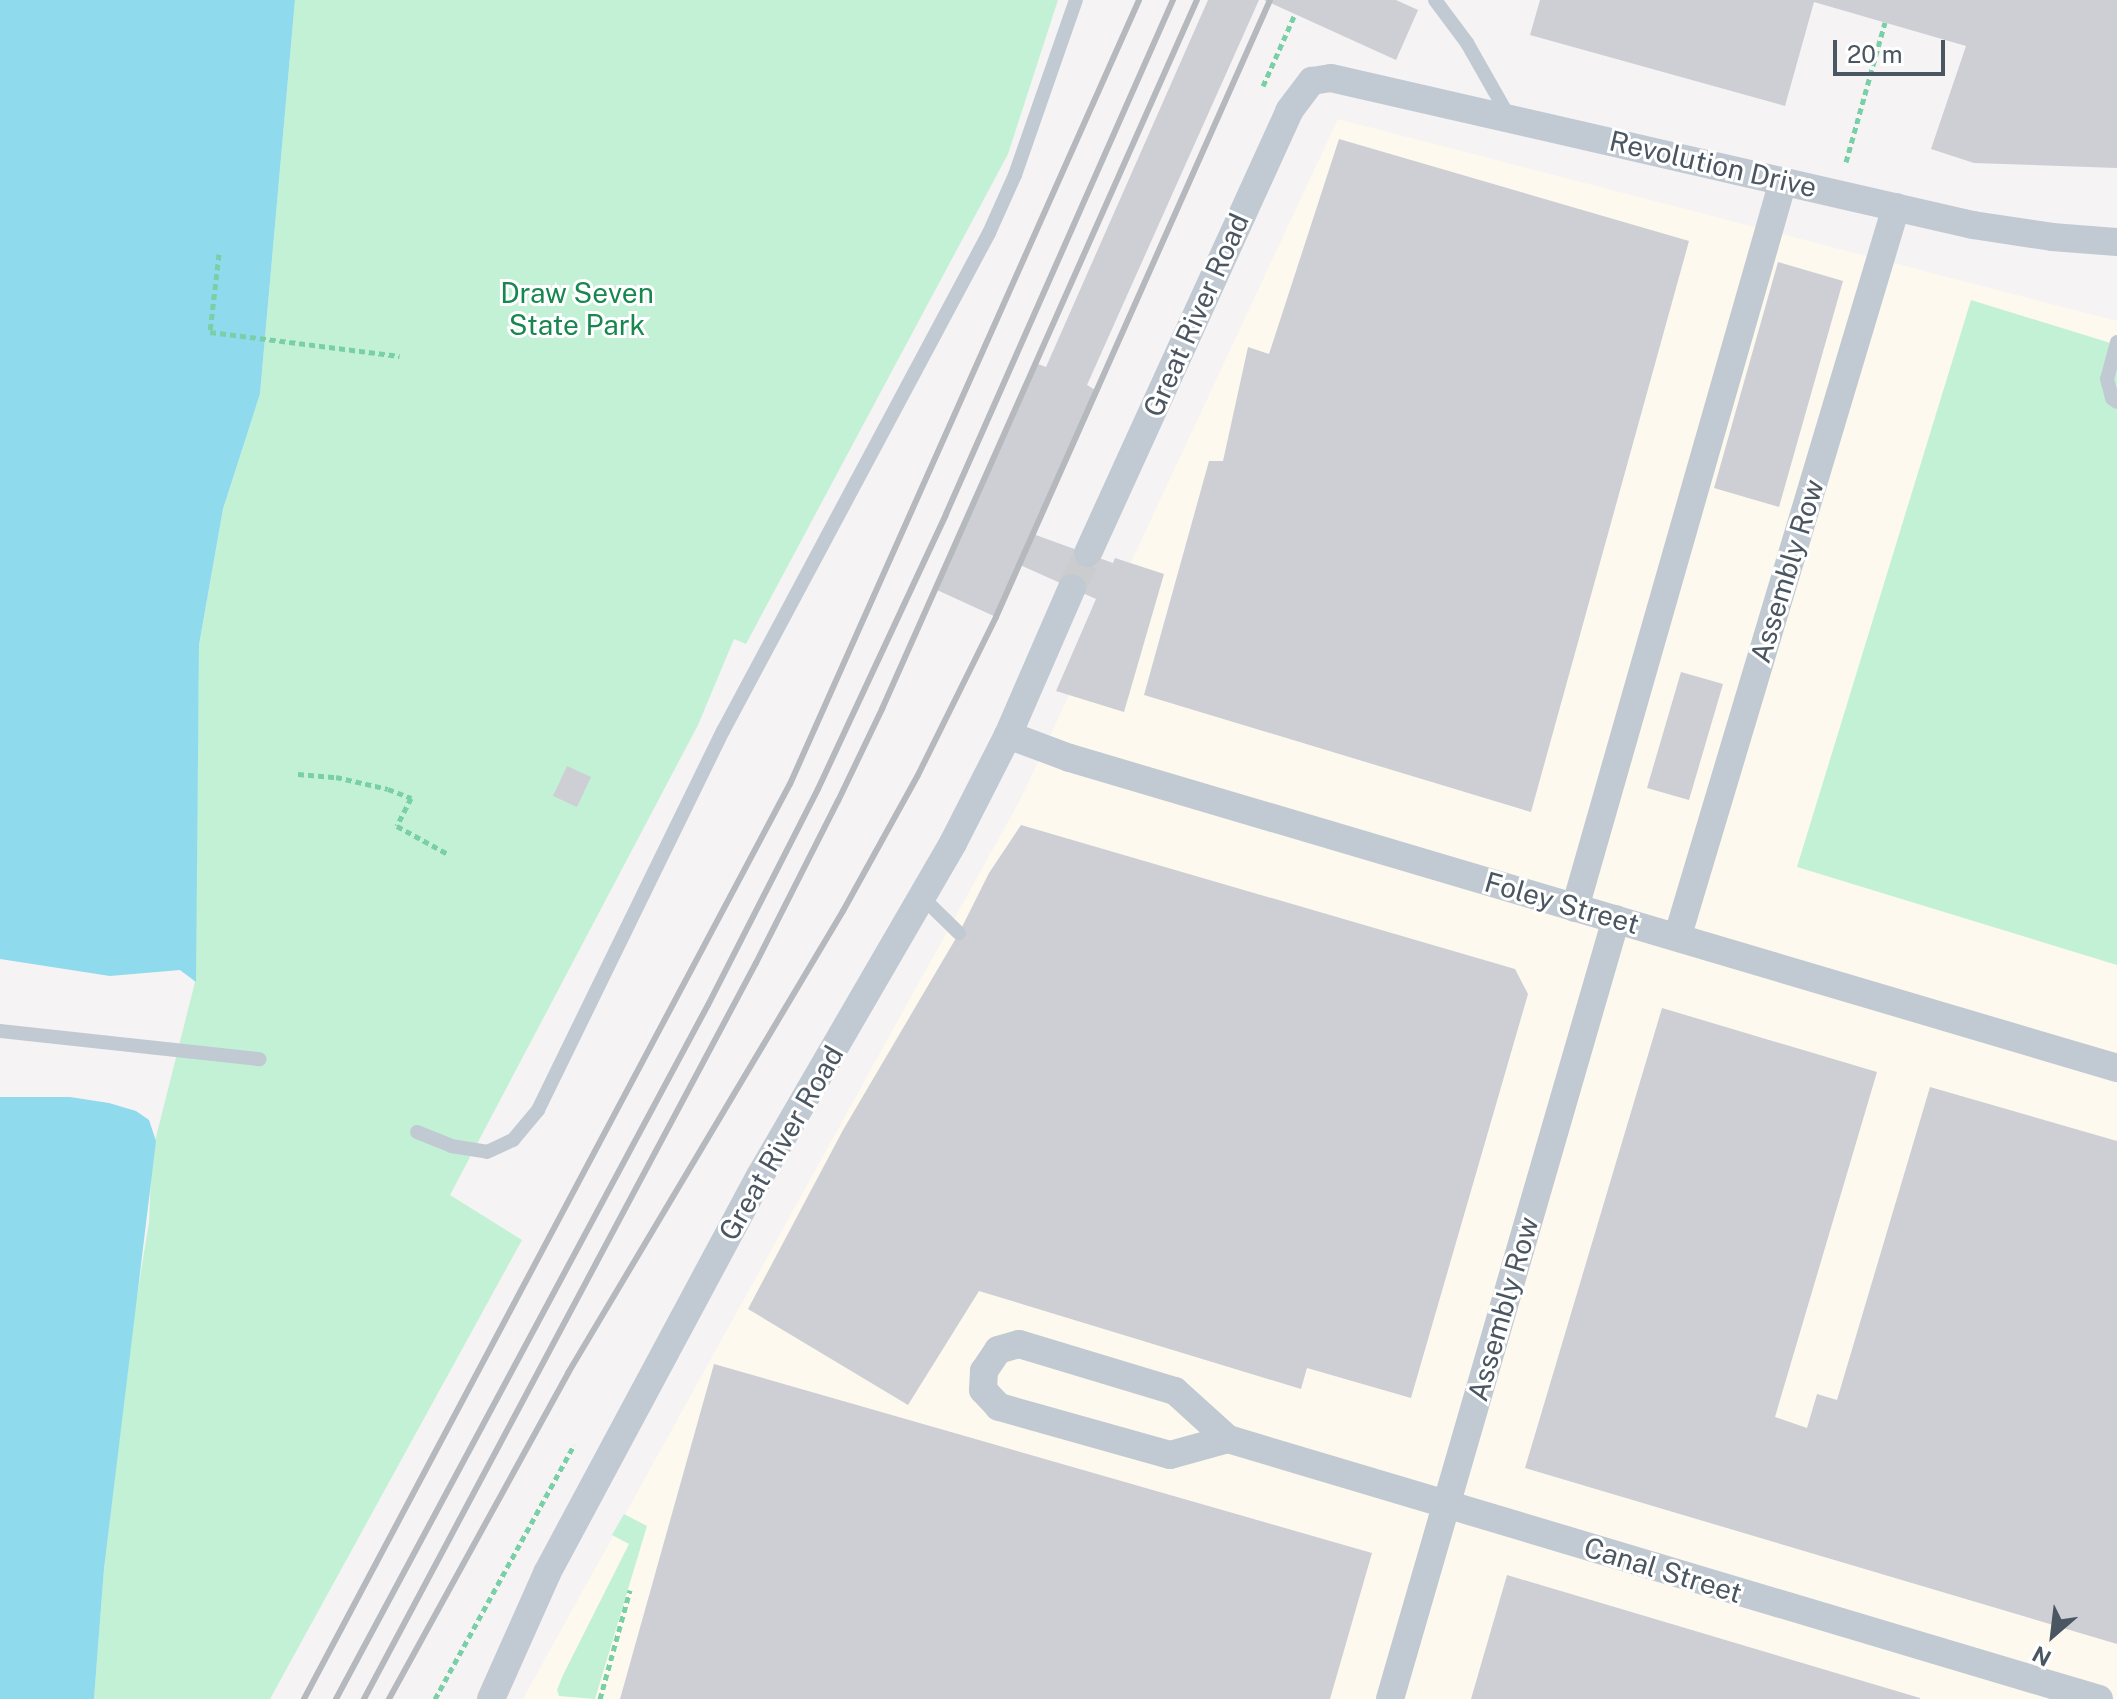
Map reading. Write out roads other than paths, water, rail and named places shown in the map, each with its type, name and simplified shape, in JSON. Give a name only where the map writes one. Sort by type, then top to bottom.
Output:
[{"type":"street","name":"Revolution Drive","points":[[1312,81],[1331,78],[1442,106],[1509,117],[1896,207],[2052,237],[2117,242]]},
{"type":"street","name":"Great River Road","points":[[1088,553],[1289,111],[1312,81]]},
{"type":"street","points":[[1575,908],[1783,181]]},
{"type":"street","name":"Assembly Row","points":[[1678,935],[1896,207]]},
{"type":"street","name":"Great River Road","points":[[491,1699],[547,1573],[760,1176],[924,899],[1008,735],[1072,588]]},
{"type":"street","name":"Foley Street","points":[[1008,735],[1070,758],[1575,908],[1678,935],[2117,1068]]},
{"type":"street","name":"Assembly Row","points":[[1390,1699],[1616,919]]},
{"type":"street","name":"Canal Street","points":[[1228,1439],[1170,1455],[999,1407],[983,1390],[984,1371],[998,1350],[1019,1344],[1175,1391],[1228,1439],[2099,1699]]},
{"type":"lane","points":[[417,1132],[451,1146],[487,1152],[513,1140],[538,1110],[723,731],[989,233],[1015,175],[1076,0]]},
{"type":"lane","points":[[1435,0],[1467,43],[1509,117]]},
{"type":"lane","points":[[2117,342],[2107,379],[2112,398],[2117,402]]},
{"type":"lane","points":[[924,899],[959,933]]},
{"type":"lane","points":[[0,1031],[259,1059]]},
{"type":"water","points":[[0,0],[295,0],[260,394],[223,509],[199,645],[196,982],[180,970],[110,976],[0,959]]},
{"type":"water","points":[[0,1097],[70,1097],[109,1103],[136,1111],[149,1120],[156,1141],[104,1569],[94,1699],[0,1699]]},
{"type":"tunnel","points":[[1072,588],[1088,553]]},
{"type":"railway","points":[[304,1699],[790,784],[1139,0]]},
{"type":"railway","points":[[336,1699],[708,1005],[818,789],[946,514],[1173,0]]},
{"type":"railway","points":[[364,1699],[756,963],[838,801],[882,709],[1197,0]]},
{"type":"railway","points":[[389,1699],[568,1373],[843,911],[918,775],[996,617],[1270,0]]},
{"type":"park label","name":"Draw Seven State Park","points":[[577,309]]}]
